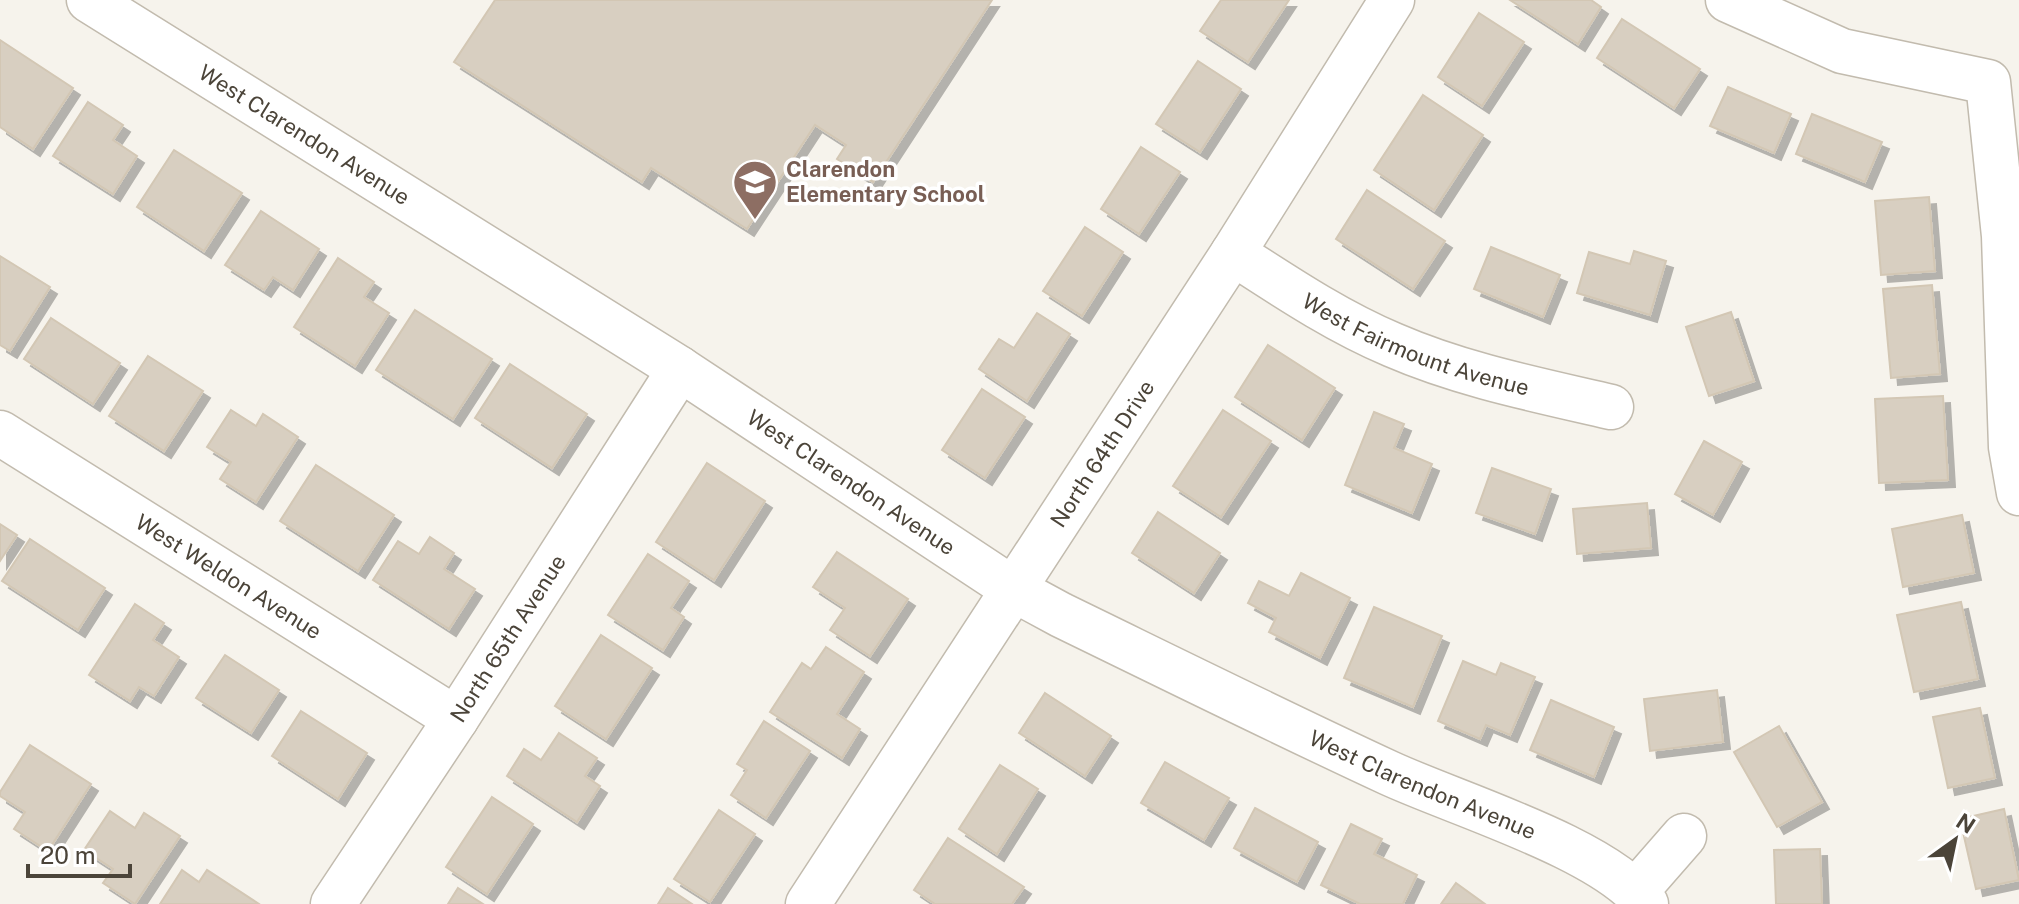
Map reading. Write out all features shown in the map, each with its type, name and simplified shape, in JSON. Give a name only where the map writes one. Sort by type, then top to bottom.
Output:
[{"type":"street","name":"West Clarendon Avenue","points":[[89,0],[680,369],[1013,589],[1087,628],[1392,775],[1581,855],[1641,897]]},
{"type":"street","name":"North 64th Drive","points":[[808,904],[1233,253],[1392,0]]},
{"type":"street","points":[[1728,0],[1842,51],[1988,82],[2004,236],[2011,447],[2019,493]]},
{"type":"street","name":"West Fairmount Avenue","points":[[1233,253],[1298,295],[1392,345],[1480,376],[1611,407]]},
{"type":"street","name":"North 65th Avenue","points":[[333,904],[456,719],[680,369]]},
{"type":"street","name":"West Weldon Avenue","points":[[0,433],[456,719]]},
{"type":"street","points":[[1641,897],[1684,836]]},
{"type":"building","points":[[495,0],[992,0],[873,182],[837,159],[846,145],[815,125],[747,229],[651,168],[642,182],[454,62]]},
{"type":"building","points":[[1221,0],[1289,0],[1248,62],[1200,31]]},
{"type":"building","points":[[1510,0],[1591,0],[1601,7],[1578,44]]},
{"type":"building","points":[[1479,13],[1524,42],[1482,106],[1438,77]]},
{"type":"building","points":[[1622,19],[1700,69],[1674,108],[1597,58]]},
{"type":"building","points":[[0,40],[73,88],[33,149],[0,127]]},
{"type":"building","points":[[1198,61],[1241,89],[1200,152],[1156,124]]},
{"type":"building","points":[[1728,87],[1791,114],[1774,153],[1710,126]]},
{"type":"building","points":[[1423,95],[1483,135],[1434,210],[1374,170]]},
{"type":"building","points":[[88,102],[123,125],[113,140],[137,156],[113,194],[53,156]]},
{"type":"building","points":[[1812,114],[1882,142],[1865,182],[1796,154]]},
{"type":"building","points":[[1141,147],[1180,172],[1139,234],[1101,209]]},
{"type":"building","points":[[174,150],[242,193],[204,251],[137,207]]},
{"type":"building","points":[[1367,190],[1445,241],[1413,289],[1336,239]]},
{"type":"building","points":[[1929,197],[1935,271],[1881,275],[1875,201]]},
{"type":"building","points":[[261,211],[319,249],[293,290],[273,277],[264,290],[225,265]]},
{"type":"building","points":[[1085,227],[1123,252],[1082,316],[1043,291]]},
{"type":"building","points":[[1491,247],[1560,275],[1543,317],[1474,289]]},
{"type":"building","points":[[1634,251],[1666,261],[1650,315],[1577,293],[1589,252],[1630,264]]},
{"type":"building","points":[[0,256],[50,287],[10,351],[0,345]]},
{"type":"building","points":[[338,258],[374,282],[364,297],[389,313],[355,366],[294,327]]},
{"type":"building","points":[[1932,285],[1940,374],[1891,378],[1883,289]]},
{"type":"building","points":[[415,310],[492,359],[453,419],[376,370]]},
{"type":"building","points":[[1731,312],[1754,381],[1709,396],[1686,327]]},
{"type":"building","points":[[1037,313],[1070,334],[1027,401],[979,369],[999,339],[1014,348]]},
{"type":"building","points":[[51,318],[120,363],[93,404],[24,359]]},
{"type":"building","points":[[1268,345],[1335,388],[1302,440],[1235,397]]},
{"type":"building","points":[[148,356],[203,391],[164,451],[109,416]]},
{"type":"building","points":[[510,364],[587,414],[552,468],[475,418]]},
{"type":"building","points":[[982,389],[1025,417],[985,478],[942,450]]},
{"type":"building","points":[[1943,396],[1948,480],[1879,483],[1875,399]]},
{"type":"building","points":[[231,410],[256,426],[263,414],[298,437],[256,502],[220,479],[231,462],[207,447]]},
{"type":"building","points":[[1223,410],[1271,441],[1221,517],[1173,486]]},
{"type":"building","points":[[1374,412],[1404,424],[1394,448],[1432,464],[1412,513],[1345,485]]},
{"type":"building","points":[[1704,441],[1742,462],[1713,515],[1675,494]]},
{"type":"building","points":[[707,463],[765,501],[714,580],[656,542]]},
{"type":"building","points":[[316,465],[394,515],[358,571],[280,521]]},
{"type":"building","points":[[1492,468],[1551,489],[1535,534],[1476,513]]},
{"type":"building","points":[[1647,503],[1651,548],[1577,554],[1573,509]]},
{"type":"building","points":[[1158,512],[1220,553],[1194,593],[1132,553]]},
{"type":"building","points":[[1962,515],[1974,573],[1903,587],[1892,529]]},
{"type":"building","points":[[0,524],[17,535],[0,561]]},
{"type":"building","points":[[430,537],[454,553],[444,569],[475,589],[449,629],[373,580],[398,541],[419,554]]},
{"type":"building","points":[[30,539],[105,588],[78,630],[2,581]]},
{"type":"building","points":[[837,552],[908,599],[870,656],[830,630],[845,608],[813,587]]},
{"type":"building","points":[[648,554],[689,581],[671,608],[684,617],[663,650],[608,615]]},
{"type":"building","points":[[1301,573],[1350,598],[1320,658],[1269,632],[1276,618],[1248,603],[1259,581],[1289,596]]},
{"type":"building","points":[[1961,602],[1978,679],[1914,692],[1897,615]]},
{"type":"building","points":[[135,604],[164,623],[153,640],[179,657],[154,696],[139,687],[130,701],[89,675]]},
{"type":"building","points":[[1374,607],[1442,636],[1413,707],[1344,678]]},
{"type":"building","points":[[601,635],[652,668],[606,739],[555,706]]},
{"type":"building","points":[[826,647],[864,672],[837,714],[860,729],[842,758],[770,712],[802,663],[811,669]]},
{"type":"building","points":[[225,655],[279,690],[251,733],[196,698]]},
{"type":"building","points":[[1463,661],[1496,675],[1501,663],[1535,677],[1510,735],[1486,725],[1480,739],[1438,721]]},
{"type":"building","points":[[1717,690],[1723,742],[1650,751],[1644,699]]},
{"type":"building","points":[[1045,693],[1111,736],[1085,776],[1019,733]]},
{"type":"building","points":[[1551,700],[1614,727],[1594,777],[1530,750]]},
{"type":"building","points":[[1980,708],[1995,778],[1948,788],[1933,717]]},
{"type":"building","points":[[301,711],[367,753],[338,799],[272,756]]},
{"type":"building","points":[[764,721],[810,751],[766,818],[731,795],[747,770],[737,764]]},
{"type":"building","points":[[1779,726],[1822,802],[1777,827],[1734,752]]},
{"type":"building","points":[[559,733],[597,758],[585,776],[600,786],[577,822],[507,776],[524,749],[541,760]]},
{"type":"building","points":[[30,745],[91,784],[48,851],[14,829],[25,812],[0,796]]},
{"type":"building","points":[[1165,762],[1229,798],[1204,840],[1141,803]]},
{"type":"building","points":[[1000,765],[1038,789],[997,854],[959,829]]},
{"type":"building","points":[[492,797],[533,824],[487,894],[446,867]]},
{"type":"building","points":[[1255,808],[1318,842],[1297,882],[1234,848]]},
{"type":"building","points":[[2004,809],[2019,880],[1976,889],[1960,819]]},
{"type":"building","points":[[719,810],[755,834],[710,902],[674,879]]},
{"type":"building","points":[[110,811],[135,828],[144,813],[180,836],[135,904],[103,883],[113,869],[84,850]]},
{"type":"building","points":[[1351,824],[1382,839],[1374,854],[1417,875],[1403,904],[1360,904],[1321,885]]},
{"type":"building","points":[[948,838],[1024,887],[1012,904],[935,904],[914,890]]},
{"type":"building","points":[[1820,849],[1822,904],[1776,904],[1774,850]]},
{"type":"building","points":[[182,870],[199,882],[207,870],[259,904],[160,904]]},
{"type":"building","points":[[1456,883],[1485,904],[1441,904]]},
{"type":"building","points":[[458,888],[483,904],[448,904]]},
{"type":"building","points":[[668,888],[692,904],[658,904]]},
{"type":"place","name":"Clarendon Elementary School","points":[[755,221]]}]
